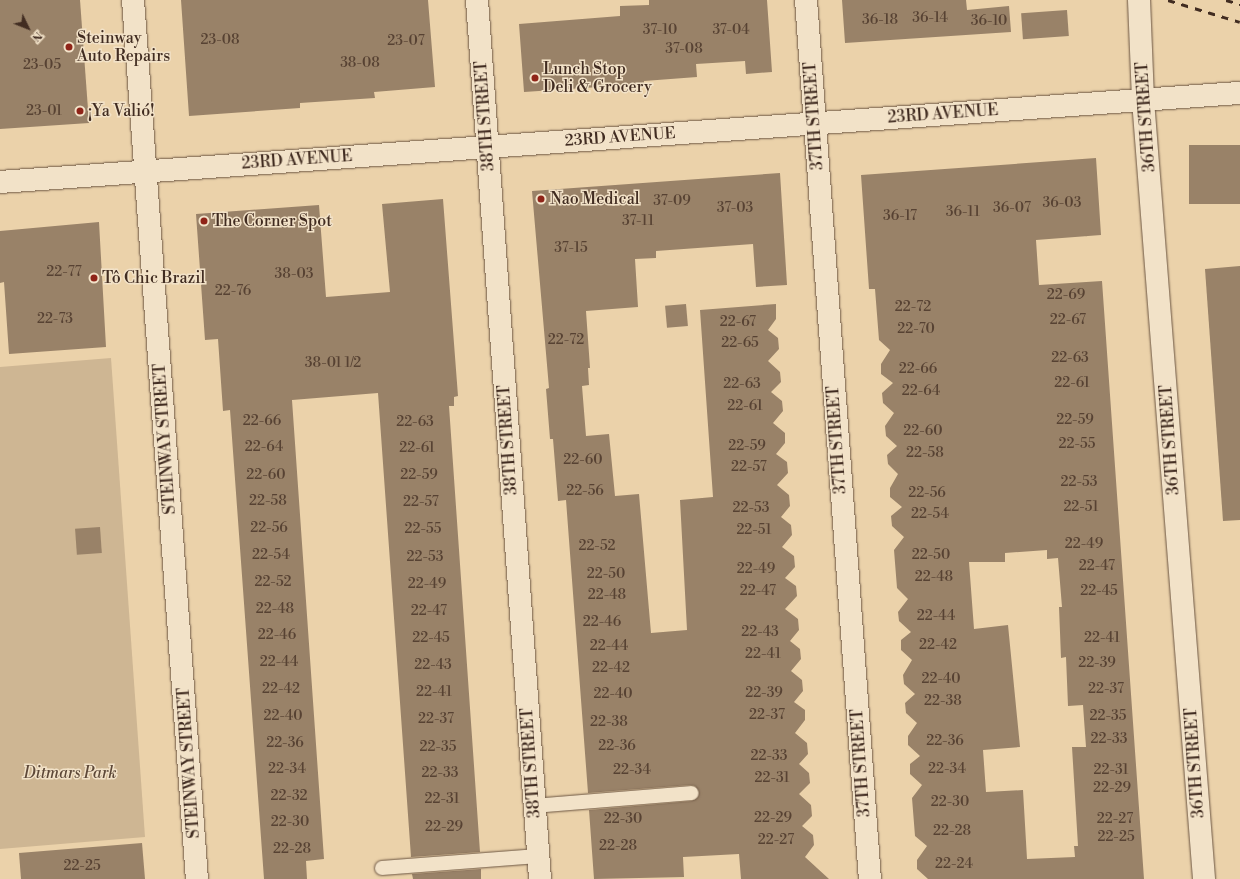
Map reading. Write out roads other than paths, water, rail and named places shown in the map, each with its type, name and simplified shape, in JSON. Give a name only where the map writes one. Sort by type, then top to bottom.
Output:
[{"type":"street","name":"STEINWAY STREET","points":[[133,0],[197,879]]},
{"type":"street","name":"38TH STREET","points":[[477,0],[540,879]]},
{"type":"street","name":"37TH STREET","points":[[806,0],[870,879]]},
{"type":"street","name":"36TH STREET","points":[[1139,0],[1143,100],[1204,879]]},
{"type":"street","name":"23RD AVENUE","points":[[0,182],[814,122],[1240,93]]},
{"type":"lane","points":[[534,806],[691,793]]},
{"type":"lane","points":[[382,868],[538,856]]},
{"type":"railway","points":[[1168,0],[1240,22]]},
{"type":"railway","points":[[1226,0],[1240,4]]},
{"type":"place","name":"Steinway Auto Repairs","points":[[69,47]]},
{"type":"place","name":"Lunch Stop Deli & Grocery","points":[[535,78]]},
{"type":"place","name":"¡Ya Valió!","points":[[80,111]]},
{"type":"place","name":"Nao Medical","points":[[541,199]]},
{"type":"place","name":"The Corner Spot","points":[[204,221]]},
{"type":"place","name":"Tô Chic Brazil","points":[[94,278]]},
{"type":"park label","name":"Ditmars Park","points":[[70,773]]}]
